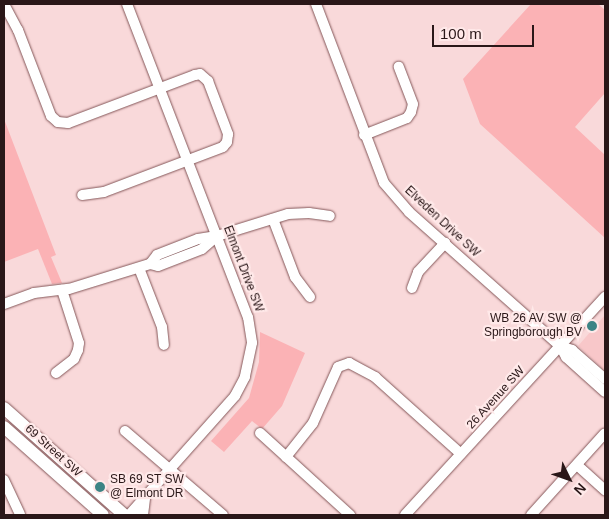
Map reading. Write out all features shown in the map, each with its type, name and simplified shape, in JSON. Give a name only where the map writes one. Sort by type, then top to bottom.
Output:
[{"type":"main road","name":"69 Street SW","points":[[4,408],[124,515]]},
{"type":"main road","name":"69 Street SW","points":[[4,427],[103,515]]},
{"type":"main road","points":[[142,515],[144,498]]},
{"type":"street","points":[[4,4],[13,19],[50,112],[56,122],[68,123],[160,87],[200,74],[208,81],[214,95],[228,134],[227,142],[222,147],[104,192],[82,195]]},
{"type":"street","name":"Elmont Drive SW","points":[[127,4],[248,317],[252,343],[251,357],[245,377],[235,396],[129,515]]},
{"type":"street","name":"Elveden Drive SW","points":[[316,4],[377,170],[390,190],[444,243],[560,346]]},
{"type":"street","points":[[364,135],[407,118],[412,112],[412,104],[399,68]]},
{"type":"street","points":[[4,304],[34,293],[62,290],[139,268],[150,264],[157,255],[179,252],[198,239],[217,236],[273,218],[303,212],[330,216]]},
{"type":"street","points":[[273,218],[295,277],[310,297]]},
{"type":"street","points":[[412,288],[418,272],[444,243]]},
{"type":"street","points":[[139,268],[162,327],[164,345]]},
{"type":"street","points":[[56,372],[74,359],[79,343],[62,290]]},
{"type":"street","name":"26 Avenue SW","points":[[405,515],[605,297]]},
{"type":"street","points":[[560,346],[572,350],[605,379]]},
{"type":"street","points":[[560,346],[566,358],[605,392]]},
{"type":"street","points":[[286,457],[314,423],[340,365],[349,363],[375,376],[462,454]]},
{"type":"street","points":[[125,431],[223,515]]},
{"type":"street","points":[[531,515],[605,433]]},
{"type":"street","points":[[260,434],[350,515]]},
{"type":"street","points":[[577,465],[605,490]]},
{"type":"street","points":[[4,480],[20,515]]},
{"type":"shaded area","points":[[531,4],[598,4],[605,10],[605,93],[575,127],[605,155],[605,238],[480,124],[463,79]]},
{"type":"shaded area","points":[[4,119],[56,255],[51,257],[62,283],[52,284],[38,249],[4,262]]},
{"type":"shaded area","points":[[605,315],[605,371],[578,346]]},
{"type":"shaded area","points":[[260,332],[305,353],[282,406],[262,429],[252,421],[224,452],[211,441],[249,398],[259,362]]},
{"type":"place","name":"WB 26 AV SW @ Springborough BV","points":[[592,326]]},
{"type":"place","name":"SB 69 ST SW @ Elmont DR","points":[[100,487]]}]
